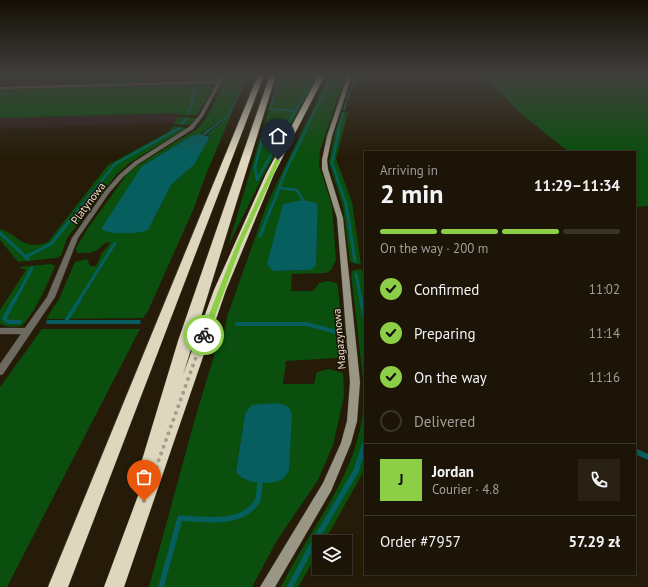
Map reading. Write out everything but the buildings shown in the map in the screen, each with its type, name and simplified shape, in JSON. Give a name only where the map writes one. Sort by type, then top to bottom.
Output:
[{"type":"highway","points":[[58,587],[250,102]]},
{"type":"highway","points":[[116,581],[185,341],[264,102]]},
{"type":"highway","points":[[116,581],[220,290],[270,174],[307,102]]},
{"type":"street","name":"Platynowa","points":[[0,371],[51,297],[75,238],[107,192],[121,176],[136,163],[192,128],[208,102]]},
{"type":"street","name":"Magazynowa","points":[[267,587],[327,487],[346,443],[352,421],[355,382],[340,218],[338,202],[325,169],[324,158],[341,102]]},
{"type":"street","points":[[0,331],[27,331]]},
{"type":"shaded area","points":[[179,113],[174,123],[0,129],[0,118]]},
{"type":"green space","points":[[0,102],[204,102],[197,115],[178,115],[179,113],[0,118]]},
{"type":"green space","points":[[214,102],[233,102],[228,115],[200,134],[193,135],[142,166],[148,230],[171,185],[194,165],[210,136],[206,135],[231,115],[205,177],[194,208],[148,311],[143,318],[46,319],[59,299],[75,262],[87,259],[90,266],[96,266],[102,253],[111,242],[104,244],[92,252],[77,253],[76,248],[88,228],[127,174],[138,165],[197,129],[207,117]]},
{"type":"green space","points":[[271,102],[304,102],[263,176],[228,246]]},
{"type":"green space","points":[[316,102],[337,102],[320,150],[319,165],[332,206],[336,260],[331,270],[326,273],[292,274],[291,291],[313,291],[319,283],[329,281],[337,283],[344,350],[342,356],[337,358],[286,361],[283,384],[314,384],[317,372],[329,369],[343,373],[344,396],[333,445],[318,480],[276,542],[252,587],[149,587],[196,415],[221,333],[224,333],[227,317],[267,204]],"holes":[[[316,203],[318,207],[316,266],[309,270],[273,271]],[[261,404],[283,404],[278,481],[246,480],[236,472],[245,413]]]},
{"type":"green space","points":[[510,102],[648,102],[648,206],[636,206],[636,151],[568,151],[520,113]]},
{"type":"green space","points":[[348,112],[336,159],[352,202],[361,265],[350,262],[343,207],[329,162],[335,132],[342,113]]},
{"type":"green space","points":[[177,117],[196,118],[189,125],[174,124]]},
{"type":"green space","points":[[173,126],[187,128],[131,162],[117,174],[67,238],[61,256],[56,258],[18,262],[0,240],[0,229],[27,244],[32,245],[48,242],[108,165],[170,131]]},
{"type":"green space","points":[[51,264],[55,266],[45,290],[37,305],[22,326],[10,327],[0,324],[0,310],[26,270],[19,267]]},
{"type":"green space","points":[[362,269],[364,282],[364,394],[363,378],[351,275],[353,270]]},
{"type":"green space","points":[[42,329],[140,329],[7,587],[0,587],[0,387]]},
{"type":"green space","points":[[364,394],[364,471],[328,535],[312,535],[312,563],[298,587],[281,587],[340,484],[357,441],[362,418]]},
{"type":"water","points":[[200,134],[210,137],[194,165],[171,185],[148,230],[124,233],[110,232],[101,229],[142,166],[193,135]]},
{"type":"water","points":[[303,200],[316,203],[318,207],[316,266],[310,270],[273,271],[267,264],[283,204]]},
{"type":"water","points":[[283,404],[290,409],[292,413],[289,470],[282,479],[267,483],[249,481],[239,476],[236,472],[245,413],[252,405]]},
{"type":"waterway","points":[[208,131],[229,115],[235,102]]},
{"type":"waterway","points":[[272,102],[270,109],[295,111]]},
{"type":"waterway","points":[[295,111],[300,102]]},
{"type":"waterway","points":[[305,131],[319,102]]},
{"type":"waterway","points":[[344,110],[346,103]]},
{"type":"waterway","points":[[188,114],[190,108]]},
{"type":"waterway","points":[[284,131],[295,111]]},
{"type":"waterway","points":[[338,131],[343,113]]},
{"type":"waterway","points":[[182,124],[187,118]]},
{"type":"waterway","points":[[176,130],[180,128]]},
{"type":"waterway","points":[[83,204],[115,164],[176,130]]},
{"type":"waterway","points":[[204,134],[209,130]]},
{"type":"waterway","points":[[264,132],[255,167],[257,180],[285,130]]},
{"type":"waterway","points":[[279,188],[287,168],[306,130]]},
{"type":"waterway","points":[[339,130],[332,163],[346,204]]},
{"type":"waterway","points":[[273,204],[279,188]]},
{"type":"waterway","points":[[279,188],[297,190],[303,200]]},
{"type":"waterway","points":[[26,257],[51,244],[84,203]]},
{"type":"waterway","points":[[260,236],[273,203]]},
{"type":"waterway","points":[[346,203],[355,261]]},
{"type":"waterway","points":[[0,233],[26,257]]},
{"type":"waterway","points":[[79,300],[115,243]]},
{"type":"waterway","points":[[15,300],[32,268]]},
{"type":"waterway","points":[[356,274],[361,300]]},
{"type":"waterway","points":[[15,299],[4,319],[9,322],[20,322]]},
{"type":"waterway","points":[[66,321],[80,299]]},
{"type":"waterway","points":[[361,299],[364,314]]},
{"type":"waterway","points":[[48,322],[139,322]]},
{"type":"waterway","points":[[237,324],[307,324],[336,332]]},
{"type":"waterway","points":[[290,587],[310,549],[356,471],[364,446]]},
{"type":"waterway","points":[[636,451],[648,457]]},
{"type":"waterway","points":[[161,587],[180,518],[221,520],[241,515],[256,503],[259,496],[260,482]]},
{"type":"way so far","points":[[144,501],[204,335]]},
{"type":"route","points":[[204,335],[220,290],[261,194],[278,160]]}]
